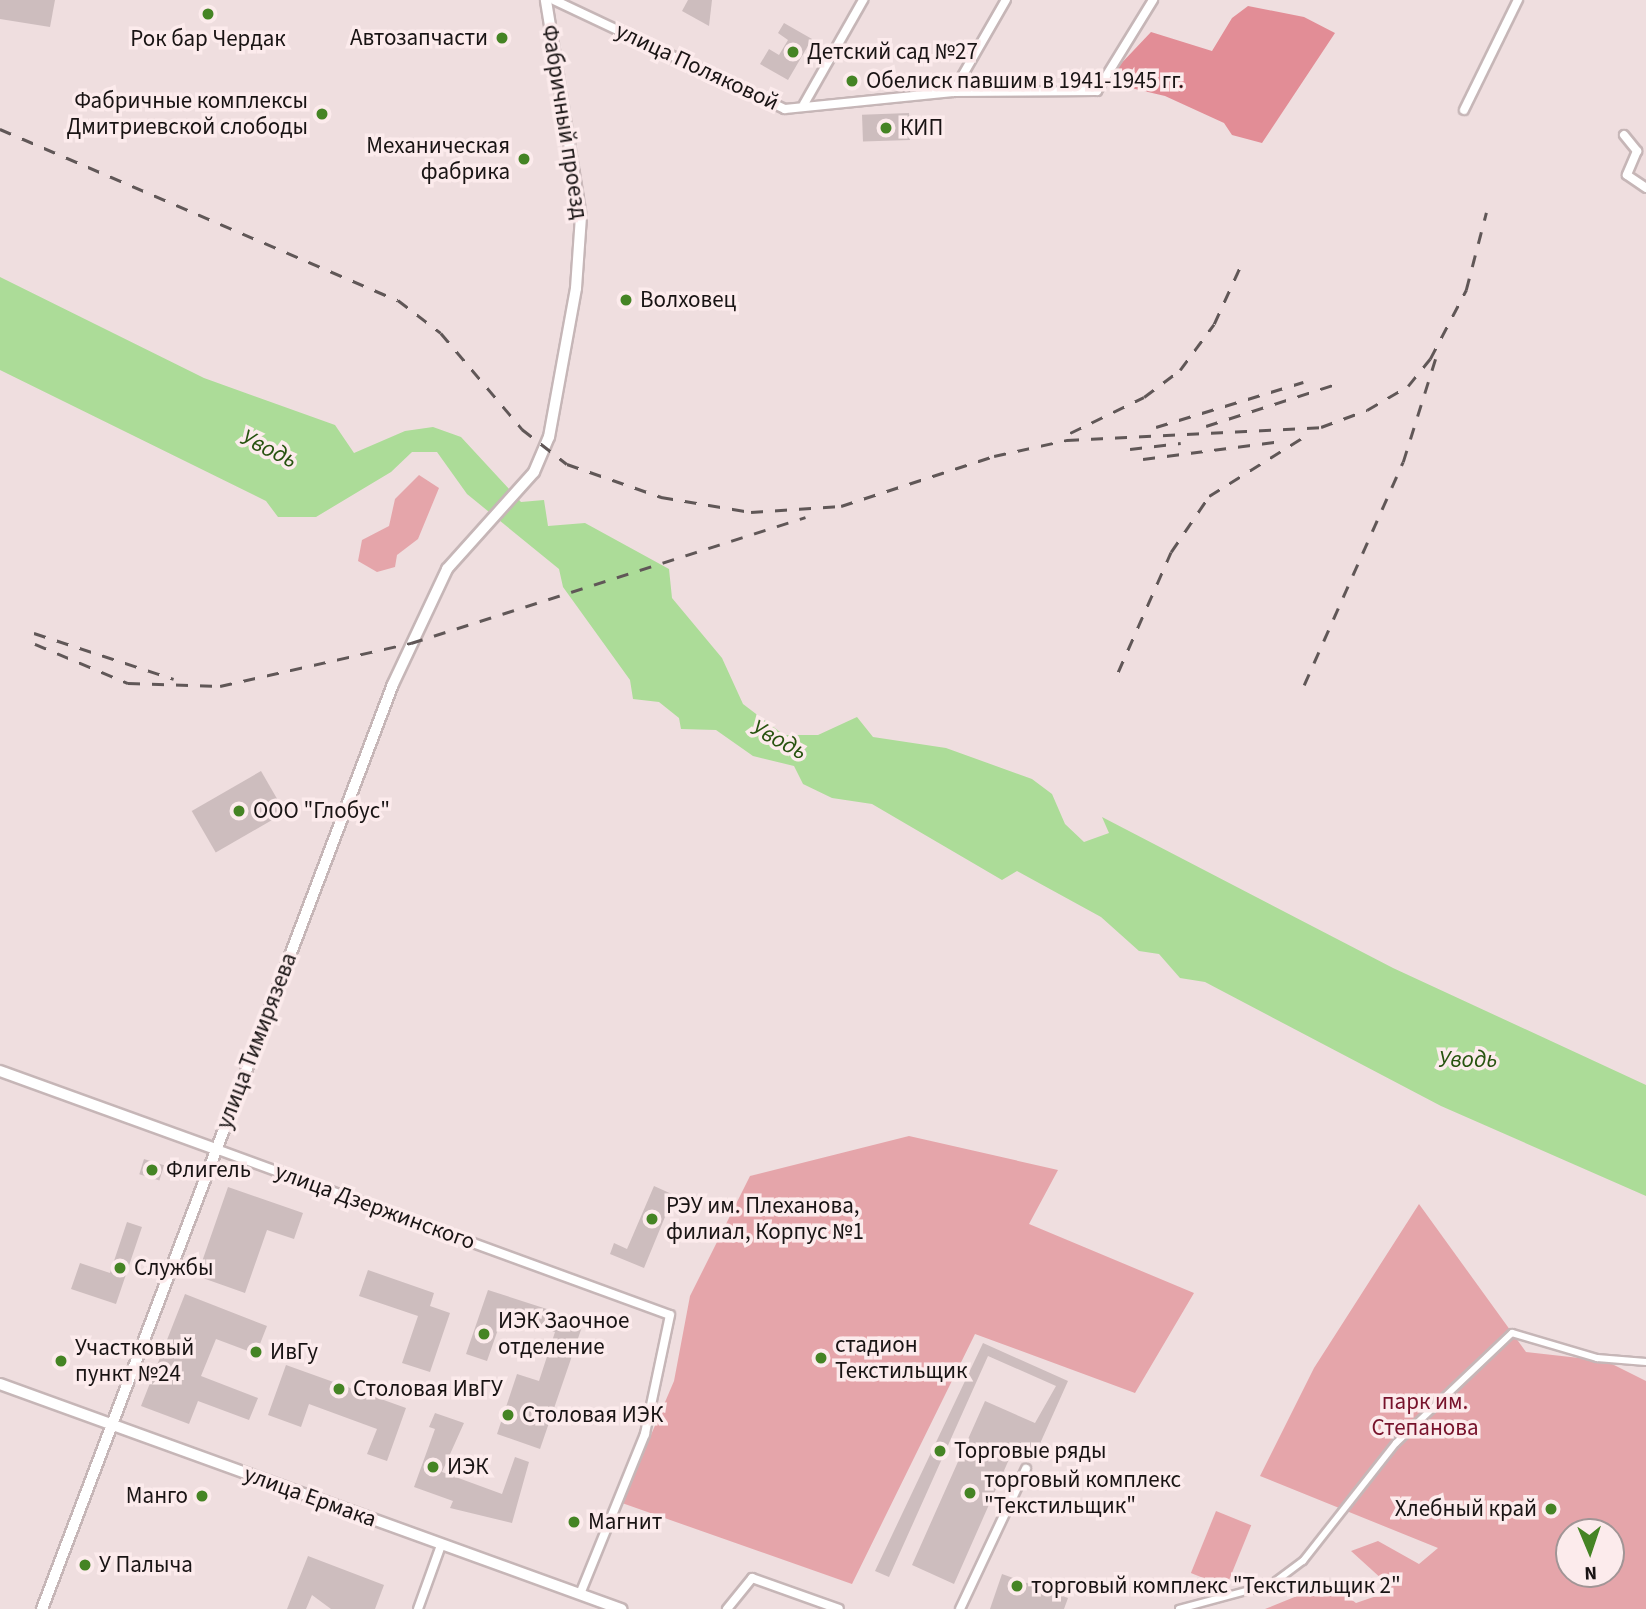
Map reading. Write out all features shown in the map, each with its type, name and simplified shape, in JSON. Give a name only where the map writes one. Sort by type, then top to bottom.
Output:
[{"type":"main road","name":"Фабричный проезд","points":[[481,525],[522,486],[549,437],[580,255],[578,191],[546,0]]},
{"type":"main road","name":"улица Тимирязева","points":[[42,1609],[393,684],[447,569],[481,525]]},
{"type":"main road","name":"улица Ермака","points":[[0,1384],[621,1609]]},
{"type":"street","name":"улица Поляковой","points":[[554,0],[785,109],[804,104],[953,92],[1097,91],[1153,0]]},
{"type":"street","points":[[804,104],[863,0]]},
{"type":"street","points":[[953,92],[1006,0]]},
{"type":"street","points":[[1464,110],[1518,0]]},
{"type":"street","points":[[1624,135],[1637,151],[1626,175],[1646,188]]},
{"type":"street","name":"улица Дзержинского","points":[[0,1071],[670,1315],[645,1434],[580,1594]]},
{"type":"street","points":[[1179,1609],[1272,1584],[1303,1561],[1396,1443],[1512,1333],[1597,1358],[1646,1362]]},
{"type":"street","points":[[960,1609],[1026,1469]]},
{"type":"street","points":[[418,1609],[441,1545]]},
{"type":"street","points":[[727,1609],[752,1578],[839,1609]]},
{"type":"green space","points":[[419,475],[439,488],[418,539],[397,555],[395,567],[377,572],[358,561],[362,540],[389,526],[395,499]]},
{"type":"green space","name":"стадион Текстильщик","points":[[909,1136],[1058,1170],[1029,1224],[1194,1293],[1135,1393],[975,1334],[852,1584],[622,1503],[674,1381],[690,1296],[750,1176]]},
{"type":"green space","name":"парк им. Степанова","points":[[1419,1204],[1526,1352],[1606,1361],[1646,1381],[1646,1609],[1265,1609],[1329,1583],[1356,1603],[1394,1590],[1351,1551],[1378,1541],[1419,1564],[1438,1548],[1260,1476],[1314,1368]]},
{"type":"green space","points":[[1216,1511],[1251,1525],[1226,1587],[1191,1573]]},
{"type":"shaded area","points":[[1248,6],[1304,17],[1335,33],[1262,143],[1232,135],[1224,123],[1165,96],[1114,84],[1115,70],[1151,32],[1212,51],[1232,18]]},
{"type":"water","name":"Уводь","points":[[0,277],[204,378],[335,425],[354,453],[405,431],[433,427],[461,437],[521,502],[544,500],[548,526],[585,523],[669,569],[672,598],[722,658],[743,704],[784,735],[818,735],[857,717],[873,737],[946,748],[1032,779],[1052,794],[1065,824],[1084,842],[1109,833],[1102,817],[1393,968],[1646,1085],[1646,1196],[1441,1106],[1205,982],[1180,978],[1159,954],[1139,951],[1101,917],[1017,871],[1002,880],[872,804],[832,798],[803,784],[794,766],[753,756],[716,730],[681,729],[679,718],[659,702],[633,699],[630,680],[563,587],[559,569],[467,494],[437,452],[412,452],[391,472],[316,517],[278,517],[266,501],[0,370]]},
{"type":"building","points":[[0,0],[55,0],[50,27],[0,19]]},
{"type":"building","points":[[688,0],[712,0],[709,26],[682,11]]},
{"type":"building","name":"Детский сад №27","points":[[784,23],[812,39],[788,80],[760,64],[769,49],[779,55],[788,40],[778,33]]},
{"type":"building","name":"КИП","points":[[909,113],[910,140],[863,142],[862,115]]},
{"type":"building","name":"ООО \"Глобус\"","points":[[261,771],[285,813],[216,853],[192,811]]},
{"type":"building","name":"Флигель","points":[[144,1159],[164,1165],[159,1180],[139,1174]]},
{"type":"building","name":"РЭУ им. Плеханова, филиал, Корпус №1","points":[[654,1186],[674,1195],[644,1268],[610,1254],[614,1243],[627,1249]]},
{"type":"building","name":"ИвГу","points":[[228,1187],[303,1213],[294,1239],[267,1230],[245,1293],[197,1276]]},
{"type":"building","name":"Службы","points":[[127,1222],[142,1227],[116,1304],[71,1289],[80,1263],[110,1273]]},
{"type":"building","points":[[368,1270],[434,1293],[430,1306],[450,1313],[430,1372],[402,1363],[418,1316],[359,1296]]},
{"type":"building","points":[[488,1290],[584,1321],[540,1449],[497,1434],[517,1374],[539,1381],[555,1332],[503,1315],[487,1361],[466,1354]]},
{"type":"building","name":"ИвГу","points":[[185,1294],[267,1326],[256,1354],[216,1339],[201,1376],[258,1398],[249,1420],[198,1401],[189,1424],[141,1406]]},
{"type":"building","name":"торговый комплекс \"Текстильщик\"","points":[[983,1343],[1068,1381],[1034,1457],[1014,1448],[954,1584],[912,1565],[985,1401],[1035,1423],[1056,1386],[988,1356],[889,1577],[875,1571]]},
{"type":"building","name":"ИвГу","points":[[286,1365],[406,1408],[387,1461],[367,1454],[377,1429],[309,1404],[301,1427],[268,1415]]},
{"type":"building","name":"ИЭК","points":[[435,1413],[464,1423],[442,1472],[502,1494],[515,1457],[529,1462],[512,1523],[450,1508],[453,1501],[414,1487],[435,1429],[429,1427]]},
{"type":"building","points":[[308,1556],[384,1585],[375,1609],[331,1609],[312,1595],[306,1609],[287,1609]]},
{"type":"building","name":"торговый комплекс \"Текстильщик 2\"","points":[[1002,1574],[1068,1598],[1064,1609],[990,1609]]},
{"type":"railway","points":[[0,129],[398,300],[441,333],[522,429],[567,464],[661,497],[751,512],[841,506],[994,456],[1067,440],[1321,427],[1367,410],[1408,386],[1430,359],[1466,290],[1486,213]]},
{"type":"railway","points":[[1070,433],[1144,397],[1180,370],[1214,324],[1240,267]]},
{"type":"railway","points":[[1304,685],[1403,462],[1436,357]]},
{"type":"railway","points":[[1156,427],[1303,382]]},
{"type":"railway","points":[[1206,426],[1336,384]]},
{"type":"railway","points":[[1118,672],[1171,552],[1209,496],[1310,433]]},
{"type":"railway","points":[[1143,459],[1282,441]]},
{"type":"railway","points":[[1130,449],[1181,443]]},
{"type":"railway","points":[[35,644],[128,683],[220,686],[411,643],[805,517]]},
{"type":"railway","points":[[34,633],[174,679]]},
{"type":"place","name":"Рок бар Чердак","points":[[208,14]]},
{"type":"place","name":"Автозапчасти","points":[[502,38]]},
{"type":"place","name":"Детский сад №27","points":[[793,52]]},
{"type":"place","name":"Обелиск павшим в 1941-1945 гг.","points":[[852,81]]},
{"type":"place","name":"Фабричные комплексы Дмитриевской слободы","points":[[322,114]]},
{"type":"place","name":"КИП","points":[[886,128]]},
{"type":"place","name":"Механическая фабрика","points":[[524,159]]},
{"type":"place","name":"Волховец","points":[[626,300]]},
{"type":"place","name":"ООО \"Глобус\"","points":[[239,811]]},
{"type":"place","name":"Флигель","points":[[152,1170]]},
{"type":"place","name":"РЭУ им. Плеханова, филиал, Корпус №1","points":[[652,1219]]},
{"type":"place","name":"Службы","points":[[120,1268]]},
{"type":"place","name":"ИЭК Заочное отделение","points":[[484,1334]]},
{"type":"place","name":"ИвГу","points":[[256,1352]]},
{"type":"place","name":"стадион Текстильщик","points":[[821,1358]]},
{"type":"place","name":"Участковый пункт №24","points":[[61,1361]]},
{"type":"place","name":"Столовая ИвГУ","points":[[339,1389]]},
{"type":"place","name":"Столовая ИЭК","points":[[508,1415]]},
{"type":"place","name":"Торговые ряды","points":[[940,1451]]},
{"type":"place","name":"ИЭК","points":[[433,1467]]},
{"type":"place","name":"торговый комплекс \"Текстильщик\"","points":[[970,1493]]},
{"type":"place","name":"Манго","points":[[202,1496]]},
{"type":"place","name":"Хлебный край","points":[[1551,1509]]},
{"type":"place","name":"Магнит","points":[[574,1522]]},
{"type":"place","name":"У Палыча","points":[[85,1565]]},
{"type":"place","name":"торговый комплекс \"Текстильщик 2\"","points":[[1017,1586]]}]
